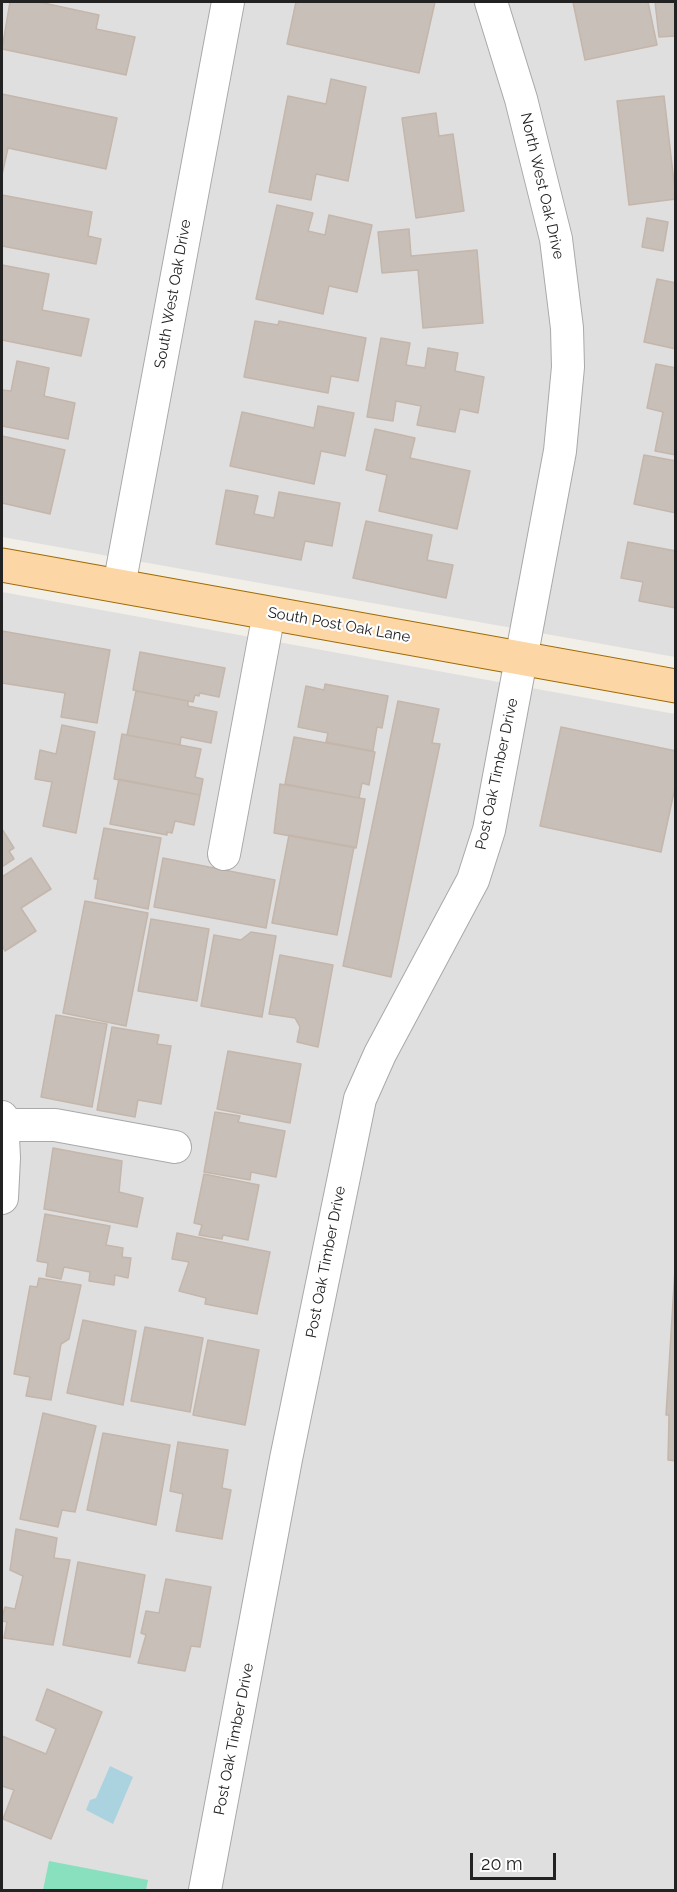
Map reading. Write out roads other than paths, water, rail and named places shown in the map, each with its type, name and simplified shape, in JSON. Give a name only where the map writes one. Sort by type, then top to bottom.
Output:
[{"type":"main road","name":"South Post Oak Lane","points":[[2,565],[675,686]]},
{"type":"street","name":"South West Oak Drive","points":[[119,586],[228,2]]},
{"type":"street","name":"North West Oak Drive","points":[[491,2],[521,99],[548,201],[562,281],[567,328],[568,376],[560,451],[520,658]]},
{"type":"street","points":[[224,854],[270,613]]},
{"type":"street","name":"Post Oak Timber Drive","points":[[205,1890],[286,1459],[360,1099],[380,1054],[473,880],[489,830],[520,658]]},
{"type":"street","points":[[2,1198],[2,1121],[55,1125],[175,1147]]},
{"type":"water","points":[[110,1766],[133,1777],[113,1824],[86,1810],[90,1800],[96,1798]]}]
